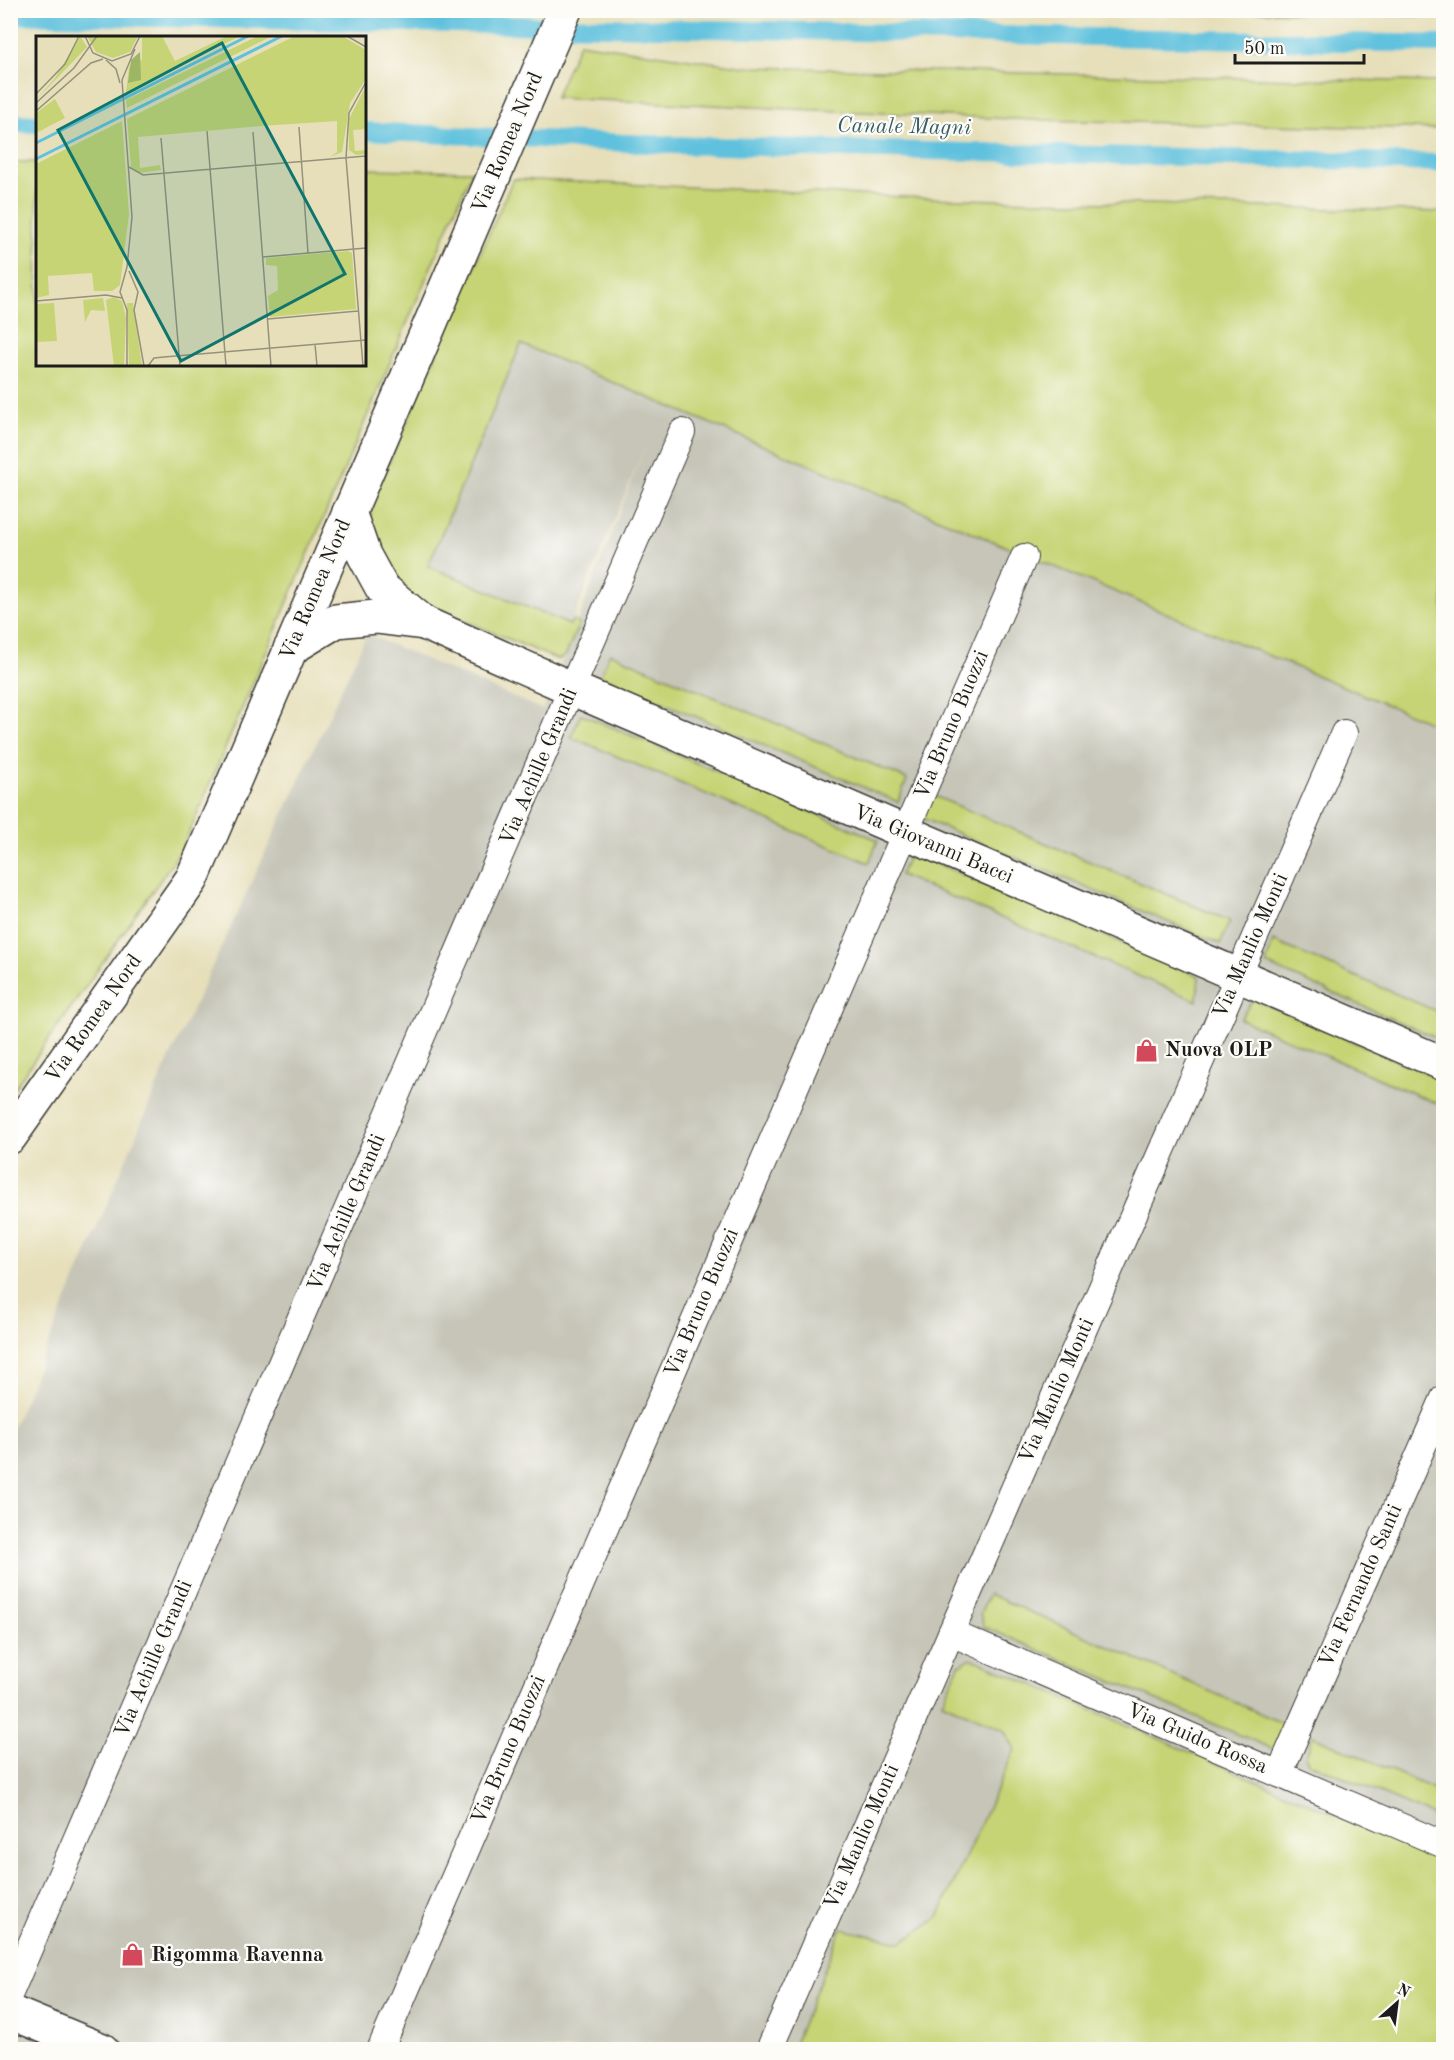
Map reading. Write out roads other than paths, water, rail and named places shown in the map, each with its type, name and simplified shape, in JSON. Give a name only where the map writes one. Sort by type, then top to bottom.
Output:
[{"type":"main road","name":"Via Romea Nord","points":[[10,1137],[192,879],[565,10]]},
{"type":"main road","name":"Via Giovanni Bacci","points":[[349,512],[364,555],[382,588],[424,623],[1443,1064]]},
{"type":"main road","name":"Via Giovanni Bacci","points":[[290,649],[336,621],[376,617],[424,623]]},
{"type":"main road","points":[[10,2012],[102,2049]]},
{"type":"street","name":"Via Achille Grandi","points":[[10,1993],[682,432]]},
{"type":"street","name":"Via Bruno Buozzi","points":[[380,2049],[1024,557]]},
{"type":"street","name":"Via Manlio Monti","points":[[769,2049],[1344,733]]},
{"type":"street","name":"Via Fernando Santi","points":[[1279,1774],[1443,1398]]},
{"type":"street","name":"Via Guido Rossa","points":[[951,1633],[1443,1845]]},
{"type":"waterway","points":[[10,15],[1444,44]]},
{"type":"waterway","name":"Canale Magni","points":[[10,123],[36,124]]},
{"type":"waterway","name":"Canale Magni","points":[[366,131],[670,145],[1444,163]]},
{"type":"place","name":"Nuova OLP","points":[[1147,1050]]},
{"type":"place","name":"Rigomma Ravenna","points":[[133,1955]]}]
